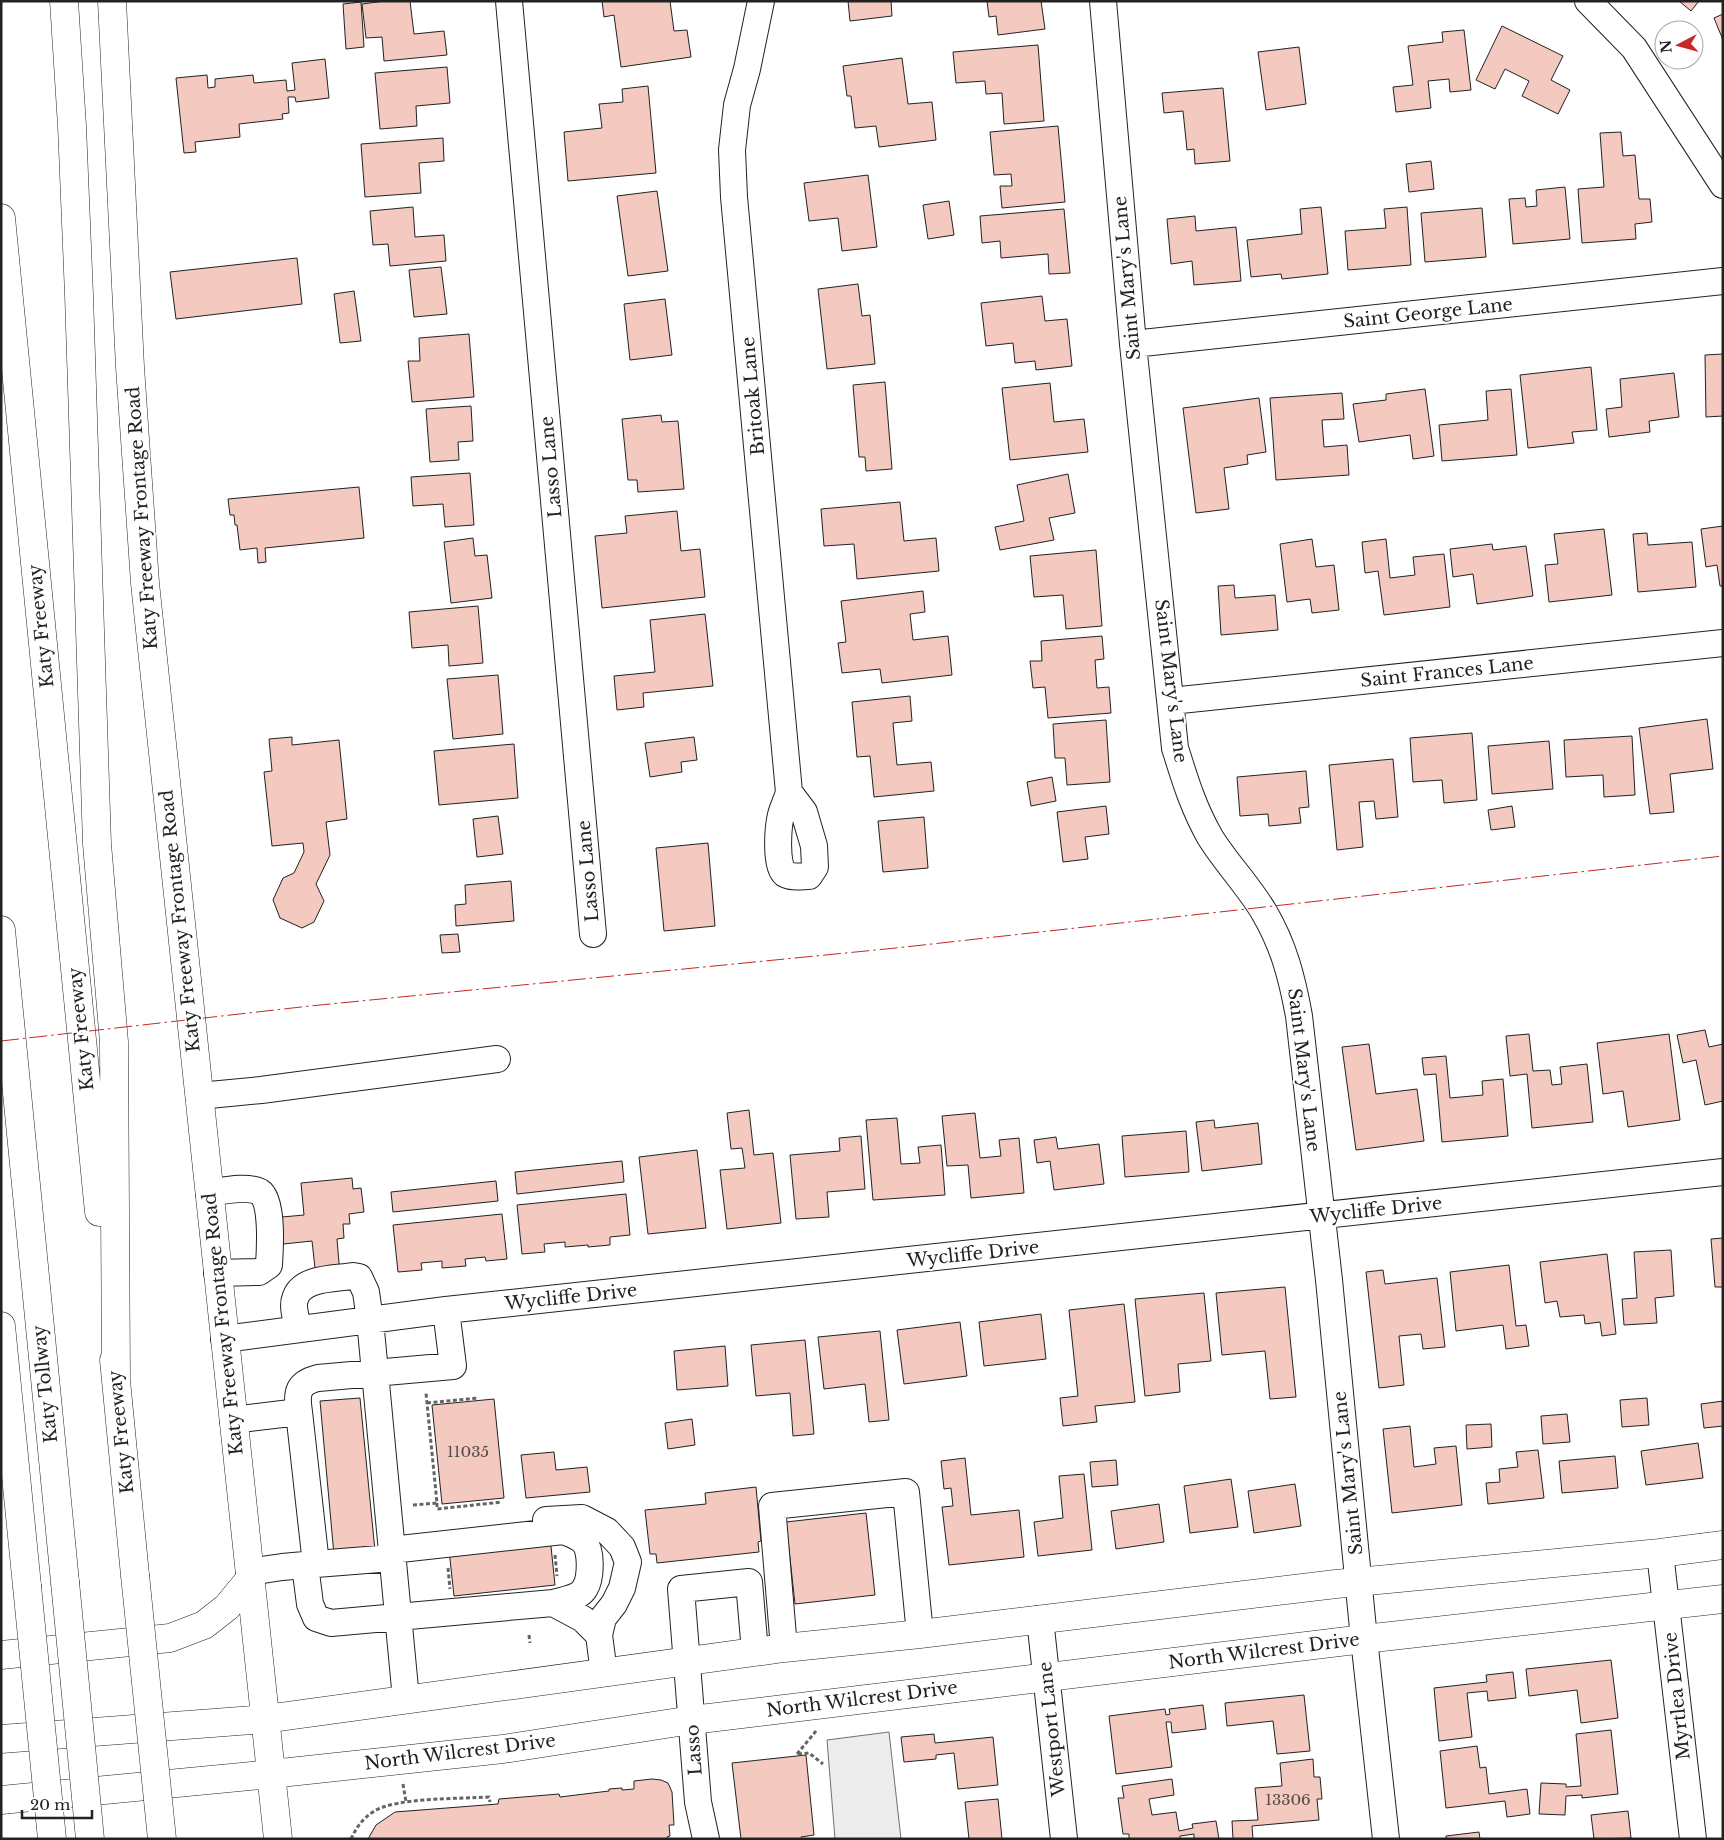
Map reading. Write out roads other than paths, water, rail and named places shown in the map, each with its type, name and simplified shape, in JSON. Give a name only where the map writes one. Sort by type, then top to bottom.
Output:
[{"type":"main road","points":[[64,1],[72,126],[79,295],[97,844],[114,1042],[116,1377]]},
{"type":"main road","name":"Katy Freeway Frontage Road","points":[[112,1],[130,376],[145,583],[278,1839]]},
{"type":"main road","name":"Katy Freeway","points":[[1,218],[162,1839]]},
{"type":"main road","name":"Katy Tollway","points":[[1,930],[90,1839]]},
{"type":"main road","points":[[1,1326],[52,1839]]},
{"type":"main road","points":[[1,1739],[265,1719],[784,1648],[920,1634],[1358,1581],[1660,1553],[1723,1545]]},
{"type":"main road","points":[[1,1654],[170,1638],[204,1625],[227,1608],[250,1576]]},
{"type":"main road","name":"North Wilcrest Drive","points":[[1,1800],[504,1749],[692,1720],[1364,1639],[1723,1599]]},
{"type":"street","name":"Lasso Lane","points":[[509,1],[593,934]]},
{"type":"street","name":"Britoak Lane","points":[[761,1],[738,105],[732,150],[736,217],[789,792]]},
{"type":"street","name":"Saint Mary's Lane","points":[[1103,1],[1132,344],[1175,748],[1190,796],[1211,837],[1263,911],[1279,941],[1292,978],[1299,1016],[1331,1300],[1358,1581],[1386,1839]]},
{"type":"street","points":[[1588,1],[1634,48],[1723,185]]},
{"type":"street","name":"Saint George Lane","points":[[1132,344],[1723,281]]},
{"type":"street","name":"Saint Frances Lane","points":[[1171,701],[1723,643]]},
{"type":"street","points":[[199,1096],[261,1090],[497,1059]]},
{"type":"street","name":"Wycliffe Drive","points":[[224,1338],[446,1310],[1723,1172]]},
{"type":"street","points":[[209,1192],[246,1189],[260,1192],[266,1199],[270,1241],[268,1265],[259,1272],[218,1273]]},
{"type":"street","points":[[268,1265],[299,1289]]},
{"type":"street","points":[[298,1329],[294,1300],[299,1289],[313,1282],[353,1276],[359,1277],[366,1292],[370,1320],[406,1700]]},
{"type":"street","points":[[391,1548],[563,1531],[577,1536],[586,1544],[589,1554],[590,1571],[585,1589],[564,1600],[331,1623],[316,1618],[310,1604],[310,1564],[297,1399],[299,1390],[307,1381],[318,1378],[453,1366],[446,1310]]},
{"type":"street","points":[[233,1420],[299,1412]]},
{"type":"street","points":[[784,1648],[772,1506],[906,1492],[920,1634]]},
{"type":"street","points":[[250,1576],[391,1548],[558,1519],[582,1518],[607,1531],[622,1547],[628,1562],[622,1588],[614,1604],[603,1618],[598,1635],[604,1672]]},
{"type":"street","name":"Myrtlea Drive","points":[[1660,1553],[1693,1839]]},
{"type":"street","name":"Lasso","points":[[706,1839],[698,1802],[688,1661],[680,1590],[749,1582],[755,1652]]},
{"type":"street","points":[[564,1600],[598,1635]]},
{"type":"street","name":"Westport Lane","points":[[1040,1619],[1064,1839]]}]
